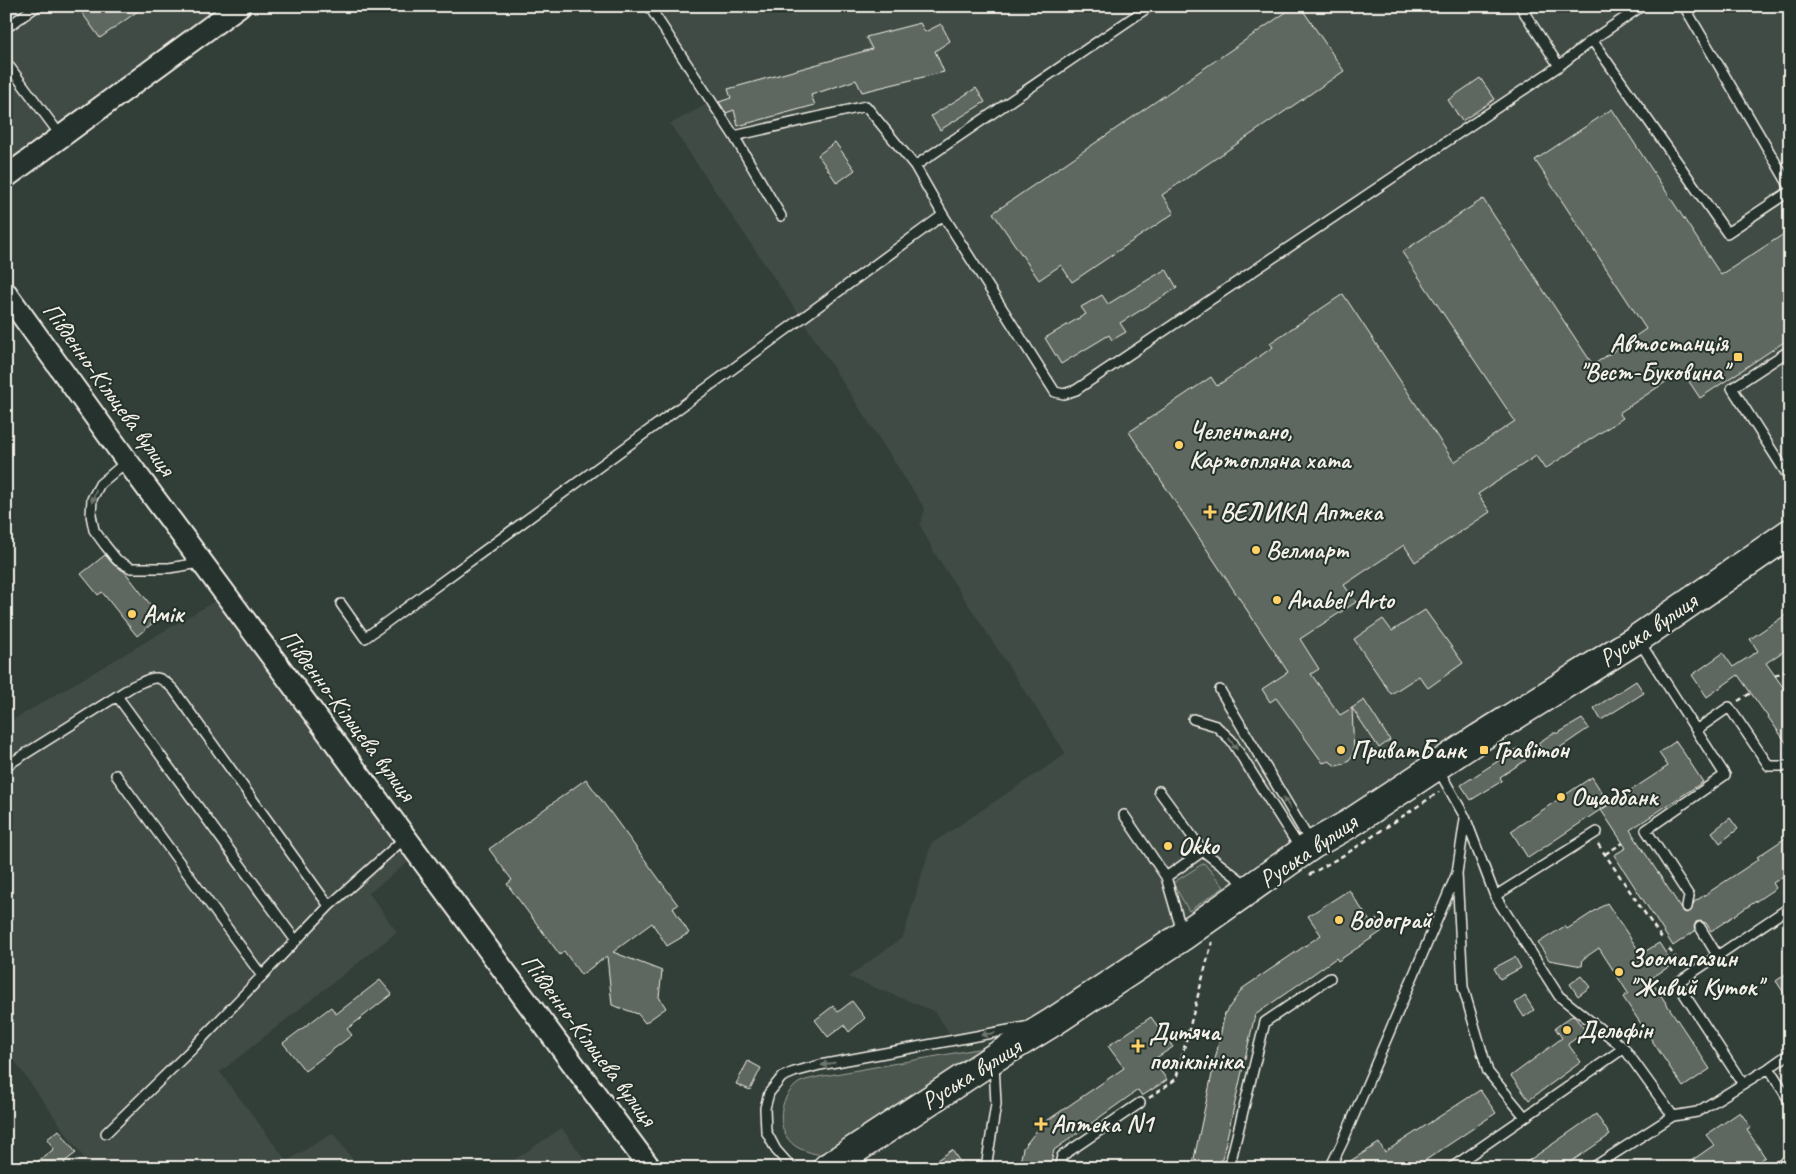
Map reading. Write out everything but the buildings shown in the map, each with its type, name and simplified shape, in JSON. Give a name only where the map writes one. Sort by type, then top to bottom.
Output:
[{"type":"main road","name":"Руська вулиця","points":[[826,1168],[1183,936],[1252,889],[1307,848],[1349,824],[1436,766],[1637,639],[1790,533]]},
{"type":"street","points":[[6,177],[239,6]]},
{"type":"street","name":"Південно-Кільцева вулиця","points":[[6,293],[127,462],[650,1168]]},
{"type":"lane","points":[[6,28],[37,6]]},
{"type":"lane","points":[[650,6],[734,136],[781,216]]},
{"type":"lane","points":[[915,166],[1150,6]]},
{"type":"lane","points":[[1520,6],[1559,66]]},
{"type":"lane","points":[[734,136],[866,106],[915,166],[943,215],[1056,392],[1064,394],[1076,390],[1559,66],[1592,40],[1642,6]]},
{"type":"lane","points":[[1684,6],[1790,186]]},
{"type":"lane","points":[[1592,40],[1728,233],[1790,191]]},
{"type":"lane","points":[[6,62],[62,137]]},
{"type":"lane","points":[[341,604],[365,638],[943,215]]},
{"type":"lane","points":[[1790,350],[1732,388],[1790,479]]},
{"type":"lane","points":[[127,462],[100,484],[92,499],[91,515],[94,530],[117,560],[130,568],[169,568],[202,563]]},
{"type":"lane","points":[[1637,639],[1724,775],[1646,830],[1689,896],[1687,907]]},
{"type":"lane","points":[[6,766],[133,686],[153,677],[164,679],[174,690],[328,906]]},
{"type":"lane","points":[[1220,690],[1307,848]]},
{"type":"lane","points":[[117,696],[296,941]]},
{"type":"lane","points":[[1696,730],[1729,707],[1769,766],[1790,766]]},
{"type":"lane","points":[[1193,719],[1216,726],[1231,740],[1307,848]]},
{"type":"lane","points":[[1436,766],[1465,817],[1494,896],[1559,996],[1624,1048],[1673,1116]]},
{"type":"lane","points":[[116,775],[262,976]]},
{"type":"lane","points":[[1158,791],[1203,851],[1252,889]]},
{"type":"lane","points":[[1124,815],[1166,877],[1183,936]]},
{"type":"lane","points":[[1465,817],[1457,873],[1463,987],[1488,1072],[1525,1117]]},
{"type":"lane","points":[[1494,896],[1594,834]]},
{"type":"lane","points":[[106,1133],[262,976],[328,906],[405,838]]},
{"type":"lane","points":[[1166,877],[1203,851]]},
{"type":"lane","points":[[1330,1168],[1457,873]]},
{"type":"lane","points":[[1743,1084],[1677,983],[1790,907]]},
{"type":"lane","points":[[1700,927],[1717,955]]},
{"type":"lane","points":[[1228,1168],[1265,1022],[1330,978]]},
{"type":"lane","points":[[792,1168],[776,1150],[766,1131],[764,1108],[769,1093],[782,1076],[820,1065],[1053,1022]]},
{"type":"lane","points":[[1450,1168],[1624,1048]]},
{"type":"lane","points":[[1592,1168],[1673,1116],[1697,1112],[1790,1053]]},
{"type":"lane","points":[[986,1168],[996,1104],[994,1058]]},
{"type":"lane","points":[[1769,1068],[1790,1102]]},
{"type":"lane","points":[[1059,1168],[1062,1156],[1140,1103]]},
{"type":"lane","points":[[1776,1168],[1790,1159]]},
{"type":"path","points":[[1776,676],[1790,666]]},
{"type":"path","points":[[1594,834],[1605,854],[1663,940]]},
{"type":"path","points":[[1605,854],[1623,843]]},
{"type":"path","points":[[1140,1103],[1176,1079],[1214,934]]},
{"type":"path","points":[[1669,948],[1689,975]]},
{"type":"shaded area","points":[[6,6],[229,6],[6,170]]},
{"type":"shaded area","points":[[643,6],[1790,6],[1790,536],[1055,1025],[957,1044],[934,1011],[848,977],[903,937],[931,844],[1066,754],[934,552],[920,525],[925,509],[797,312],[670,124],[707,104]]},
{"type":"shaded area","points":[[220,598],[415,857],[369,893],[397,932],[220,1072],[287,1161],[333,1133],[359,1168],[91,1168],[6,1049],[6,724]]},
{"type":"shaded area","points":[[1204,863],[1224,887],[1189,911],[1173,883]]},
{"type":"shaded area","points":[[983,1048],[836,1148],[824,1153],[812,1153],[796,1147],[784,1131],[782,1112],[784,1102],[789,1093],[801,1082],[818,1077]]},
{"type":"shaded area","points":[[562,1128],[591,1168],[502,1168]]},
{"type":"place","name":"Автостанція \"Вест-Буковина\"","points":[[1738,357]]},
{"type":"place","name":"Челентано, Картопляна хата","points":[[1179,445]]},
{"type":"place","name":"ВЕЛИКА Аптека","points":[[1210,512]]},
{"type":"place","name":"Велмарт","points":[[1256,550]]},
{"type":"place","name":"Anabel' Arto","points":[[1277,600]]},
{"type":"place","name":"Амік","points":[[132,614]]},
{"type":"place","name":"ПриватБанк","points":[[1341,750]]},
{"type":"place","name":"Гравітон","points":[[1484,750]]},
{"type":"place","name":"Ощадбанк","points":[[1561,797]]},
{"type":"place","name":"Okko","points":[[1168,846]]},
{"type":"place","name":"Водограй","points":[[1339,920]]},
{"type":"place","name":"Зоомагазин \"Живий Куток\"","points":[[1619,972]]},
{"type":"place","name":"Дельфін","points":[[1567,1030]]},
{"type":"place","name":"Дитяча поліклініка","points":[[1138,1046]]},
{"type":"place","name":"Аптека N1","points":[[1041,1124]]}]
